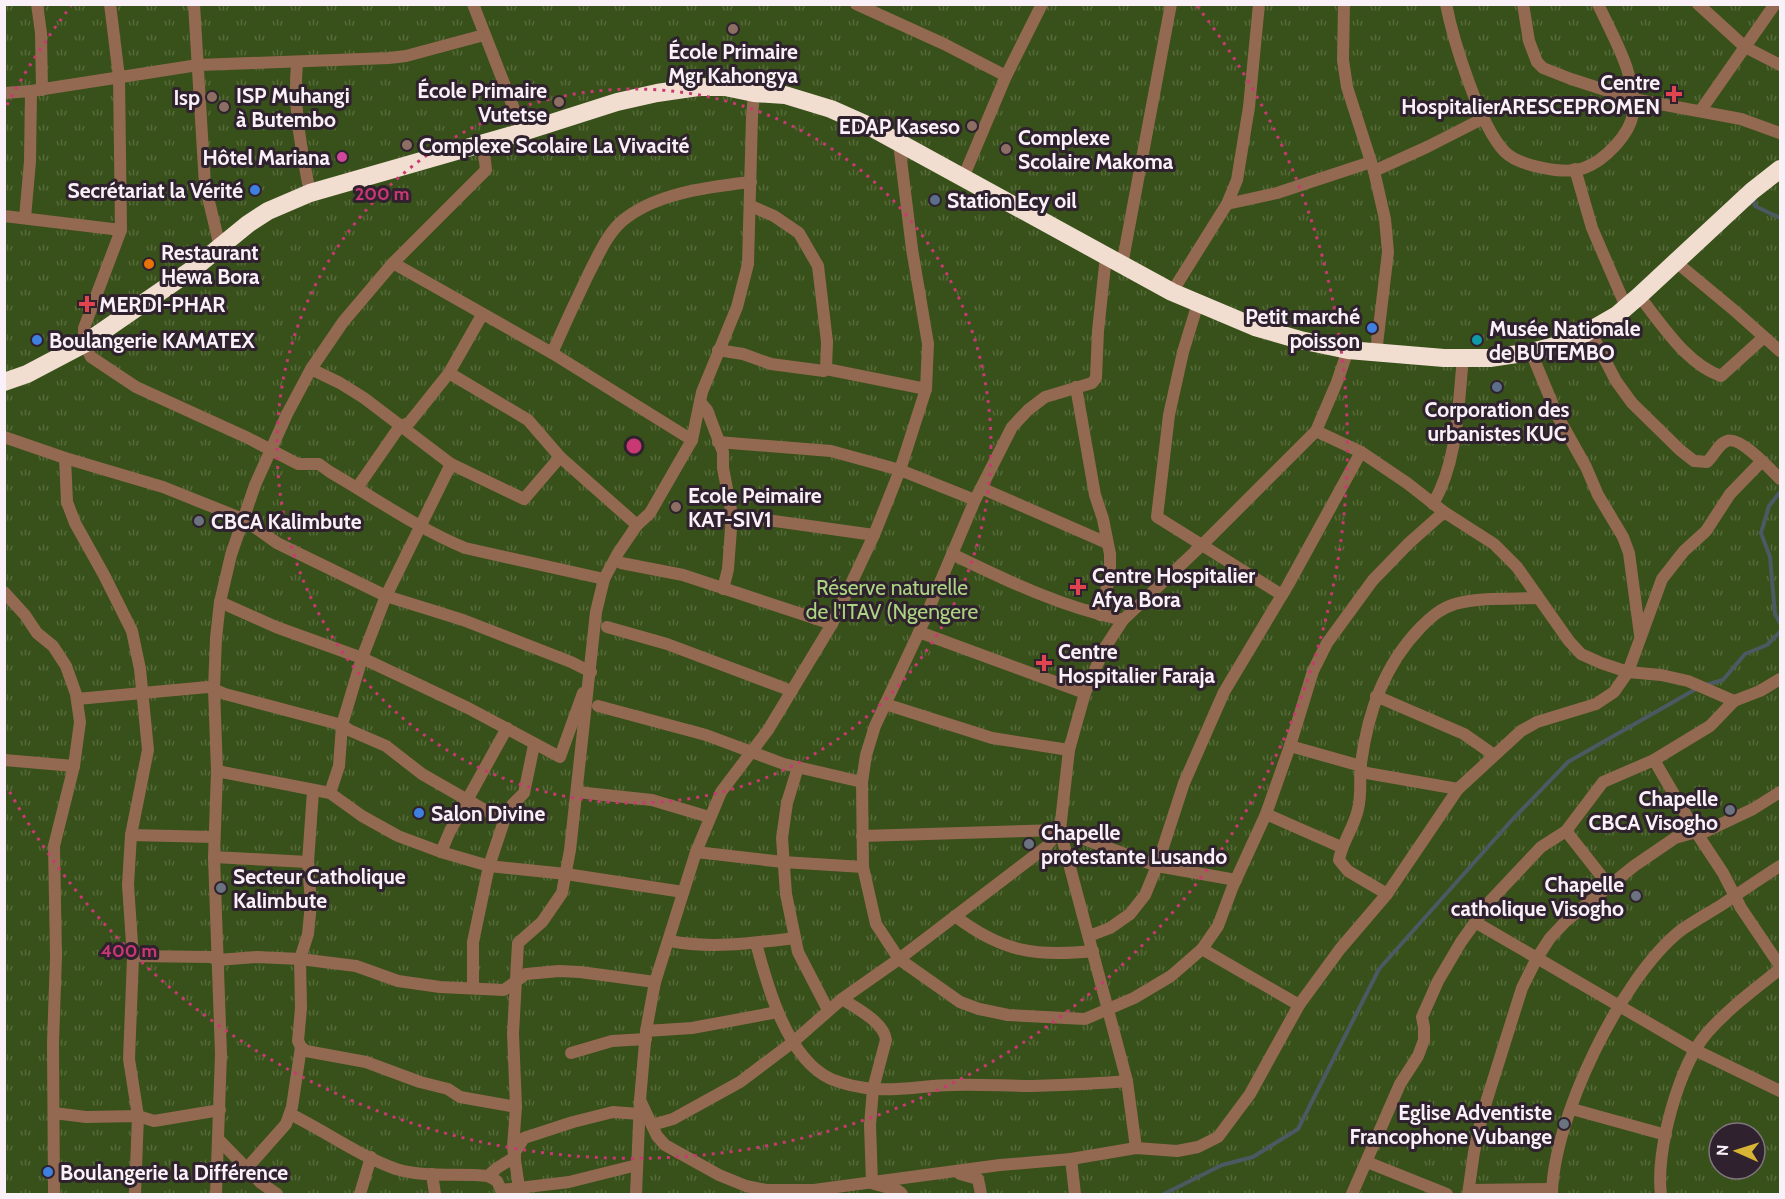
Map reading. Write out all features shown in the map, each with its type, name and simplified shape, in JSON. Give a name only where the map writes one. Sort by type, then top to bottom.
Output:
[{"type":"highway","points":[[4,382],[27,374],[84,344],[193,269],[248,224],[268,211],[310,193],[483,144],[616,102],[698,87],[724,87],[811,101],[867,126],[1172,292],[1255,327],[1300,340],[1376,353],[1490,358],[1555,346],[1590,331],[1633,302],[1752,191],[1780,169]]},
{"type":"street","points":[[25,218],[41,42],[37,4]]},
{"type":"street","points":[[110,4],[119,77],[121,230],[84,328],[84,344],[91,357],[136,387],[298,464],[319,464],[418,527],[465,548],[604,579]]},
{"type":"street","points":[[194,4],[205,185],[220,247]]},
{"type":"street","points":[[473,4],[523,132]]},
{"type":"street","points":[[856,4],[944,44],[1006,76]]},
{"type":"street","points":[[963,178],[1006,76],[1042,4]]},
{"type":"street","points":[[1170,4],[1098,331],[1096,378],[1092,383],[1046,398],[1028,410],[1012,427],[978,494],[875,726],[866,755],[862,782],[863,867],[876,924],[899,959],[960,1002],[979,1009],[1008,1015],[1077,1020],[1109,1010],[1171,976],[1202,949],[1218,926],[1266,814],[1313,671],[1327,643],[1373,580],[1443,512]]},
{"type":"street","points":[[1172,292],[1227,204],[1238,180],[1249,107],[1259,4]]},
{"type":"street","points":[[1344,4],[1343,60],[1347,87],[1373,167],[1385,219],[1388,252],[1376,353]]},
{"type":"street","points":[[1446,4],[1452,32],[1484,118],[1504,151],[1515,159],[1563,170],[1582,169],[1613,148],[1625,135],[1633,114],[1633,99],[1628,74],[1598,4]]},
{"type":"street","points":[[1523,4],[1529,41],[1537,62],[1543,68],[1633,99],[1741,119],[1780,133]]},
{"type":"street","points":[[1698,4],[1745,47],[1780,65]]},
{"type":"street","points":[[1701,110],[1775,4]]},
{"type":"street","points":[[4,93],[198,66],[406,56],[484,35]]},
{"type":"street","points":[[297,63],[294,91],[297,125],[310,193]]},
{"type":"street","points":[[520,1191],[513,1148],[516,1107],[513,1034],[518,943],[542,922],[562,893],[577,792],[596,612],[604,579],[636,525],[650,513],[692,440],[700,402],[718,350],[737,307],[748,264],[754,93]]},
{"type":"street","points":[[1227,204],[1373,167],[1427,147],[1484,118]]},
{"type":"street","points":[[636,1194],[640,1100],[646,1035],[655,982],[670,941],[696,852],[721,792],[751,753],[792,691],[832,624],[874,535],[900,470],[926,389],[928,344],[912,249],[899,143]]},
{"type":"street","points":[[216,1194],[221,1054],[214,857],[217,771],[214,689],[220,602],[231,555],[255,485],[287,414],[311,369],[343,322],[393,263],[486,170],[483,144]]},
{"type":"street","points":[[1575,169],[1592,228],[1633,302],[1694,360],[1711,373],[1721,376],[1764,337]]},
{"type":"street","points":[[552,353],[602,247],[620,223],[633,213],[671,195],[699,188],[751,182]]},
{"type":"street","points":[[751,206],[774,216],[799,233],[818,266],[827,342],[826,369]]},
{"type":"street","points":[[4,216],[121,230]]},
{"type":"street","points":[[1676,262],[1780,351]]},
{"type":"street","points":[[393,263],[450,293],[482,315],[552,353],[692,440]]},
{"type":"street","points":[[1198,303],[1183,352],[1169,415],[1157,517],[1282,595]]},
{"type":"street","points":[[357,488],[400,426],[409,423],[448,373],[482,315]]},
{"type":"street","points":[[1590,331],[1616,381],[1632,404],[1694,461],[1707,462],[1721,445],[1728,440],[1733,440],[1762,461],[1780,479]]},
{"type":"street","points":[[718,350],[743,354],[771,364],[824,372],[826,369],[926,389]]},
{"type":"street","points":[[1136,1148],[1127,1082],[1060,830],[1069,750],[1085,693],[1104,649],[1123,620],[1316,431],[1348,350]]},
{"type":"street","points":[[1531,352],[1557,417],[1623,537],[1629,553],[1641,640]]},
{"type":"street","points":[[1433,504],[1444,486],[1455,431],[1464,358]]},
{"type":"street","points":[[311,369],[340,383],[451,464],[524,499],[560,457]]},
{"type":"street","points":[[448,373],[528,420],[560,457],[636,525]]},
{"type":"street","points":[[1076,387],[1095,495],[1103,519],[1110,554],[1110,575],[1100,615]]},
{"type":"street","points":[[700,402],[707,410],[723,452],[723,468],[732,515],[728,569],[723,589]]},
{"type":"street","points":[[1316,431],[1361,452],[1407,483],[1443,512],[1494,544],[1516,567],[1569,641],[1581,654],[1628,672],[1661,675],[1688,681],[1734,701]]},
{"type":"street","points":[[4,437],[163,487],[243,519],[277,543],[386,596],[473,624],[591,672]]},
{"type":"street","points":[[718,442],[831,451],[978,494],[1107,543]]},
{"type":"street","points":[[1089,936],[1110,928],[1130,914],[1144,895],[1157,866],[1184,783],[1224,692],[1282,595],[1361,452]]},
{"type":"street","points":[[65,458],[67,502],[75,523],[132,631],[143,694],[148,750],[131,835],[128,885],[133,956],[129,1059],[138,1116],[135,1194]]},
{"type":"street","points":[[640,1100],[657,1136],[665,1145],[719,1175],[746,1186],[798,1193],[952,1171],[1071,1159],[1136,1148],[1177,1151],[1198,1147],[1218,1137],[1250,1094],[1299,1005],[1340,949],[1387,894],[1458,789],[1521,731],[1537,722],[1596,704],[1614,692],[1628,672],[1662,579],[1684,550],[1706,531],[1730,494],[1762,461]]},
{"type":"street","points":[[330,793],[339,766],[342,725],[362,658],[386,596],[451,464]]},
{"type":"street","points":[[732,515],[874,535]]},
{"type":"street","points":[[952,554],[1038,594],[1100,615],[1123,620]]},
{"type":"street","points":[[621,563],[683,575],[832,624]]},
{"type":"street","points":[[4,592],[25,615],[37,633],[53,646],[66,666],[77,699],[80,722],[74,766],[54,846],[56,956],[53,1022],[54,1194]]},
{"type":"street","points":[[1387,894],[1348,871],[1339,860],[1341,847],[1352,829],[1359,808],[1361,769],[1376,696],[1392,663],[1406,642],[1431,618],[1455,604],[1538,598]]},
{"type":"street","points":[[220,602],[276,627],[362,658],[507,728],[534,745],[560,757],[591,672]]},
{"type":"street","points":[[607,627],[668,644],[792,691]]},
{"type":"street","points":[[918,632],[1085,693]]},
{"type":"street","points":[[1352,1194],[1400,1084],[1418,1056],[1424,1040],[1422,1017],[1438,981],[1475,922],[1501,887],[1541,847],[1566,831],[1603,782],[1654,760],[1710,726],[1734,701],[1779,684]]},
{"type":"street","points":[[77,699],[208,687],[225,694],[342,725],[386,746],[422,774],[504,821]]},
{"type":"street","points":[[1376,696],[1464,734],[1494,755]]},
{"type":"street","points":[[885,704],[992,738],[1069,750]]},
{"type":"street","points":[[598,706],[706,735],[751,753],[798,767],[862,782]]},
{"type":"street","points":[[441,852],[450,831],[507,728]]},
{"type":"street","points":[[473,988],[473,942],[489,866],[504,821],[513,805],[524,793],[534,745]]},
{"type":"street","points":[[1290,746],[1361,769],[1458,789]]},
{"type":"street","points":[[4,760],[74,766]]},
{"type":"street","points":[[1654,760],[1723,873],[1741,908],[1780,968],[1743,998],[1706,1034],[1695,1050],[1682,1081],[1666,1135],[1661,1162],[1660,1194]]},
{"type":"street","points":[[798,767],[787,803],[782,838],[786,894],[798,952],[828,1010]]},
{"type":"street","points":[[217,771],[330,793],[380,827],[398,836],[489,866],[566,874],[683,892]]},
{"type":"street","points":[[313,791],[308,862],[311,904],[308,934],[300,959],[301,1008],[298,1041],[301,1047],[306,1051],[366,1062],[420,1082],[448,1089],[460,1097],[516,1107]]},
{"type":"street","points":[[577,792],[652,800],[709,818]]},
{"type":"street","points":[[1780,792],[1753,809],[1697,833],[1675,838],[1634,866],[1566,921],[1550,938],[1522,988],[1483,1112],[1474,1152],[1469,1192],[1552,1192],[1556,1160],[1572,1108],[1591,1061],[1618,1006],[1648,965],[1674,938],[1780,866]]},
{"type":"street","points":[[1266,814],[1341,847]]},
{"type":"street","points":[[652,1125],[673,1119],[740,1082],[793,1042],[842,999],[899,959],[1046,847],[1060,830]]},
{"type":"street","points":[[862,836],[1060,830],[1157,866],[1236,880]]},
{"type":"street","points":[[1566,831],[1610,887]]},
{"type":"street","points":[[131,835],[214,837]]},
{"type":"street","points":[[696,852],[783,862],[863,867]]},
{"type":"street","points":[[214,857],[308,862]]},
{"type":"street","points":[[955,916],[989,939],[1023,951],[1060,954],[1093,951]]},
{"type":"street","points":[[1475,922],[1695,1050],[1779,1087]]},
{"type":"street","points":[[670,941],[687,945],[756,943],[795,938]]},
{"type":"street","points":[[756,943],[768,989],[793,1042],[803,1056],[832,1079],[873,1089],[891,1090],[952,1085],[1029,1086],[1127,1082]]},
{"type":"street","points":[[1202,949],[1299,1005]]},
{"type":"street","points":[[133,956],[211,957],[218,960],[256,957],[300,959],[357,966],[398,981],[504,990],[526,974],[559,971],[655,982]]},
{"type":"street","points":[[842,999],[866,1015],[885,1035],[886,1040],[873,1089],[870,1125],[872,1183]]},
{"type":"street","points":[[571,1053],[612,1041],[778,1012]]},
{"type":"street","points":[[248,1168],[286,1124],[290,1114],[301,1047]]},
{"type":"street","points":[[1572,1108],[1666,1135]]},
{"type":"street","points":[[54,1113],[86,1118],[138,1116],[154,1121],[220,1110]]},
{"type":"street","points":[[488,1176],[515,1157],[515,1152],[524,1138],[613,1112],[639,1114]]},
{"type":"street","points":[[290,1114],[397,1169],[432,1174],[488,1176],[497,1181],[502,1192],[570,1182],[637,1165]]},
{"type":"street","points":[[219,1140],[261,1184],[277,1194]]},
{"type":"street","points":[[360,1194],[371,1157]]},
{"type":"street","points":[[1071,1159],[1076,1194]]},
{"type":"street","points":[[1367,1162],[1448,1194]]},
{"type":"street","points":[[952,1171],[978,1179],[981,1194]]},
{"type":"street","points":[[432,1174],[435,1194]]},
{"type":"street","points":[[872,1183],[882,1188],[896,1189],[902,1194]]},
{"type":"green space","name":"Réserve naturelle de l'ITAV (Ngengere","points":[[5,5],[1780,5],[1780,1194],[5,1194]]},
{"type":"waterway","points":[[1753,197],[1755,206],[1780,218]]},
{"type":"waterway","points":[[1780,492],[1769,506],[1761,533],[1770,557],[1775,614],[1780,623]]},
{"type":"waterway","points":[[1706,685],[1723,680],[1745,654],[1767,645],[1780,632]]},
{"type":"waterway","points":[[1164,1194],[1222,1165],[1253,1157],[1298,1129],[1379,969],[1512,820],[1568,762],[1696,689]]},
{"type":"place","name":"École Primaire Mgr Kahongya","points":[[733,29]]},
{"type":"place","name":"Centre HospitalierARESCEPROMEN","points":[[1674,94]]},
{"type":"place","name":"Isp","points":[[212,97]]},
{"type":"place","name":"École Primaire Vutetse","points":[[559,102]]},
{"type":"place","name":"ISP Muhangi à Butembo","points":[[224,107]]},
{"type":"place","name":"EDAP Kaseso","points":[[972,126]]},
{"type":"place","name":"Complexe Scolaire La Vivacité","points":[[407,145]]},
{"type":"place","name":"Complexe Scolaire Makoma","points":[[1006,149]]},
{"type":"place","name":"Hôtel Mariana","points":[[342,157]]},
{"type":"place","name":"Secrétariat la Vérité","points":[[255,190]]},
{"type":"place","name":"Station Ecy oil","points":[[935,200]]},
{"type":"place","name":"Restaurant Hewa Bora","points":[[149,264]]},
{"type":"place","name":"MERDI-PHAR","points":[[87,304]]},
{"type":"place","name":"Petit marché poisson","points":[[1372,328]]},
{"type":"place","name":"Boulangerie KAMATEX","points":[[37,340]]},
{"type":"place","name":"Musée Nationale de BUTEMBO","points":[[1477,340]]},
{"type":"place","name":"Corporation des urbanistes KUC","points":[[1497,387]]},
{"type":"place","name":"Ecole Peimaire KAT-SIV1","points":[[676,507]]},
{"type":"place","name":"CBCA Kalimbute","points":[[199,521]]},
{"type":"place","name":"Centre Hospitalier Afya Bora","points":[[1078,587]]},
{"type":"place","name":"Centre Hospitalier Faraja","points":[[1044,663]]},
{"type":"place","name":"Chapelle CBCA Visogho","points":[[1730,810]]},
{"type":"place","name":"Salon Divine","points":[[419,813]]},
{"type":"place","name":"Chapelle protestante Lusando","points":[[1029,844]]},
{"type":"place","name":"Secteur Catholique Kalimbute","points":[[221,888]]},
{"type":"place","name":"Chapelle catholique Visogho","points":[[1636,896]]},
{"type":"place","name":"Eglise Adventiste Francophone Vubange","points":[[1564,1124]]},
{"type":"place","name":"Boulangerie la Différence","points":[[48,1172]]}]
